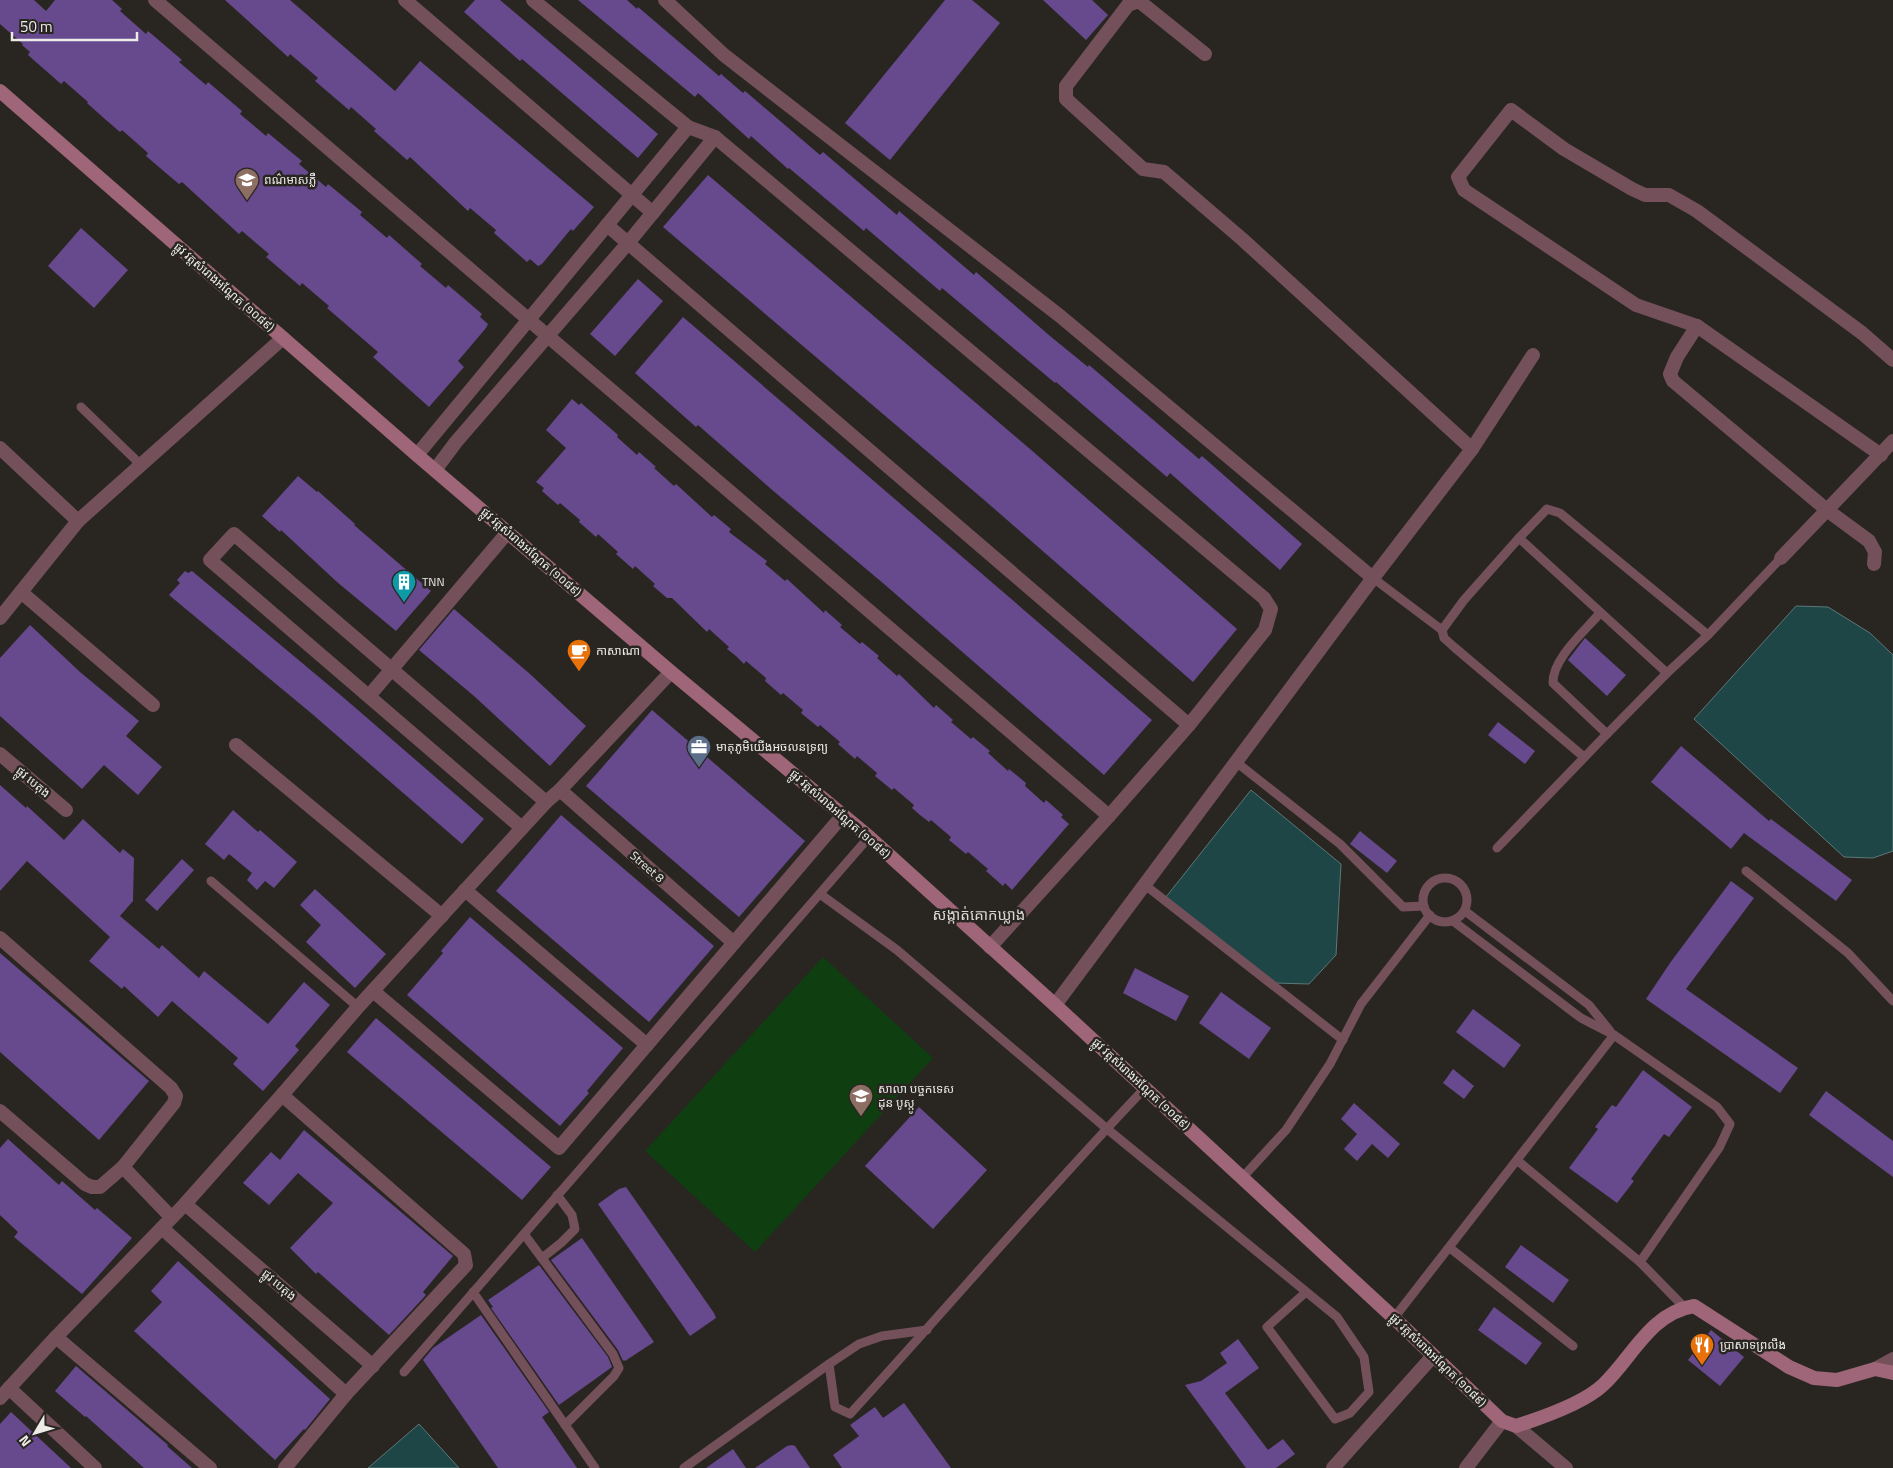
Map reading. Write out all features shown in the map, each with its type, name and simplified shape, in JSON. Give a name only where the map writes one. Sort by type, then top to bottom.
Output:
[{"type":"main road","name":"ផ្លូវ វត្តសំរោងអណ្ដែត (១០៨៩)","points":[[0,90],[417,456],[869,837],[1056,1005],[1394,1318],[1502,1421]]},
{"type":"main road","points":[[1502,1421],[1516,1426],[1570,1406],[1602,1386],[1649,1331],[1666,1317],[1694,1306],[1789,1367],[1814,1378],[1837,1380],[1874,1369],[1893,1373]]},
{"type":"street","points":[[155,0],[1109,816]]},
{"type":"street","points":[[405,0],[653,213]]},
{"type":"street","points":[[532,0],[688,127],[715,137],[1264,598],[1271,609],[1265,630],[1189,725],[990,947]]},
{"type":"street","points":[[666,0],[724,55],[1060,316],[1373,578]]},
{"type":"street","points":[[1205,54],[1139,1],[1128,5],[1066,86],[1066,99],[1143,169],[1164,172],[1249,245],[1472,449]]},
{"type":"street","points":[[1881,455],[1697,326],[1636,305],[1464,190],[1458,176],[1511,110],[1564,149],[1632,189],[1646,195],[1669,195],[1697,211],[1862,333],[1893,360]]},
{"type":"street","points":[[417,456],[688,127]]},
{"type":"street","points":[[435,470],[456,442],[628,243],[715,137]]},
{"type":"street","points":[[607,225],[1189,725]]},
{"type":"street","points":[[1697,326],[1677,357],[1670,374],[1673,381],[1827,510],[1869,541],[1875,552],[1874,564]]},
{"type":"street","points":[[0,618],[78,521],[283,338]]},
{"type":"street","points":[[1056,1005],[1373,578],[1472,449],[1533,355]]},
{"type":"street","points":[[1781,558],[1893,441]]},
{"type":"street","points":[[0,448],[78,521]]},
{"type":"street","points":[[369,696],[508,533]]},
{"type":"street","points":[[522,828],[210,560],[234,534],[546,802]]},
{"type":"street","points":[[21,592],[153,705]]},
{"type":"street","points":[[95,1468],[4,1393],[185,1204],[358,1007],[546,802],[560,790],[671,672]]},
{"type":"street","points":[[236,745],[442,916]]},
{"type":"street","name":"ផ្លូវ បេតុង","points":[[0,754],[66,810]]},
{"type":"street","name":"Street 8","points":[[560,790],[734,943]]},
{"type":"street","points":[[373,991],[559,1148],[843,815]]},
{"type":"street","points":[[465,890],[647,1045]]},
{"type":"street","points":[[0,938],[171,1088],[176,1096],[174,1103],[123,1166],[100,1187],[92,1187],[85,1184],[0,1111]]},
{"type":"street","points":[[282,1095],[464,1254],[466,1265],[346,1394],[285,1468]]},
{"type":"street","points":[[123,1166],[171,1217]]},
{"type":"street","name":"ផ្លូវ បេតុង","points":[[185,1204],[373,1366]]},
{"type":"street","points":[[162,1228],[346,1394]]},
{"type":"street","points":[[56,1337],[210,1468]]},
{"type":"street","points":[[1333,1468],[1433,1356]]},
{"type":"street","points":[[1874,1369],[1893,1359]]},
{"type":"street","points":[[1466,1468],[1502,1421]]},
{"type":"street","points":[[1516,1426],[1566,1468]]},
{"type":"lane","points":[[81,406],[142,464]]},
{"type":"lane","points":[[1442,630],[1464,600],[1547,509],[1560,513],[1708,635]]},
{"type":"lane","points":[[1519,538],[1667,673]]},
{"type":"lane","points":[[1497,848],[1667,673],[1708,635],[1781,558]]},
{"type":"lane","points":[[1373,578],[1442,630],[1444,638],[1454,648],[1584,757]]},
{"type":"lane","points":[[1600,613],[1562,657],[1552,674],[1552,683],[1607,734]]},
{"type":"lane","points":[[1236,762],[1340,844],[1403,906],[1424,906]]},
{"type":"lane","points":[[404,1372],[869,837]]},
{"type":"lane","points":[[1746,871],[1848,953],[1893,1000]]},
{"type":"lane","points":[[1448,878],[1461,884],[1468,897],[1464,911],[1453,921],[1440,922],[1430,915],[1424,906],[1424,895],[1428,886],[1437,880],[1448,878]]},
{"type":"lane","points":[[212,881],[358,1007]]},
{"type":"lane","points":[[1145,885],[1343,1040]]},
{"type":"lane","points":[[820,894],[897,950],[1106,1128],[1337,1317],[1364,1357],[1369,1392],[1350,1413],[1336,1419],[1267,1327],[1306,1292]]},
{"type":"lane","points":[[1464,911],[1589,1005],[1614,1036]]},
{"type":"lane","points":[[1242,1178],[1286,1130],[1330,1064],[1361,1004],[1430,915]]},
{"type":"lane","points":[[1453,921],[1581,1018],[1614,1036],[1717,1107],[1730,1124],[1719,1148],[1640,1262]]},
{"type":"lane","points":[[1394,1318],[1614,1036]]},
{"type":"lane","points":[[829,1364],[835,1407],[850,1414],[1106,1128],[1145,1088]]},
{"type":"lane","points":[[1518,1160],[1640,1262],[1685,1308]]},
{"type":"lane","points":[[542,1258],[575,1229],[572,1215],[557,1195]]},
{"type":"lane","points":[[524,1234],[613,1354],[619,1368],[614,1376],[565,1425]]},
{"type":"lane","points":[[1450,1248],[1573,1346]]},
{"type":"lane","points":[[473,1292],[595,1468]]},
{"type":"lane","points":[[684,1468],[859,1344],[882,1336],[927,1330]]},
{"type":"green space","points":[[823,957],[933,1058],[755,1252],[645,1151]]},
{"type":"water","points":[[1796,606],[1828,607],[1870,633],[1893,655],[1893,851],[1873,858],[1844,857],[1694,719]]},
{"type":"water","points":[[1251,790],[1341,864],[1336,955],[1309,984],[1274,983],[1166,897]]},
{"type":"water","points":[[419,1424],[459,1468],[368,1468]]},
{"type":"building","points":[[0,0],[34,0],[46,11],[55,0],[112,0],[122,9],[120,11],[146,34],[148,31],[182,60],[179,62],[206,85],[208,82],[242,111],[240,114],[266,136],[268,133],[302,161],[299,164],[326,187],[328,184],[362,212],[360,215],[387,238],[389,235],[422,264],[420,266],[446,288],[448,285],[482,314],[480,317],[488,324],[458,361],[464,367],[429,407],[373,357],[378,352],[327,308],[329,306],[302,283],[300,286],[266,257],[269,254],[242,231],[239,234],[182,182],[179,184],[146,156],[148,153],[122,130],[120,132],[64,81],[61,84],[28,55],[30,52],[23,44],[0,24]]},
{"type":"building","points":[[225,0],[290,0],[395,91],[420,61],[594,207],[573,231],[571,229],[542,264],[538,266],[530,259],[527,262],[494,233],[496,230],[470,208],[468,211],[410,157],[407,160],[374,131],[376,129],[351,107],[349,110],[315,81],[318,78],[290,54],[288,57]]},
{"type":"building","points":[[475,0],[500,0],[658,134],[638,158],[522,59],[520,61],[464,12]]},
{"type":"building","points":[[578,0],[627,0],[637,9],[638,7],[719,76],[721,74],[743,93],[745,91],[820,155],[823,152],[897,215],[899,211],[974,275],[976,272],[1199,459],[1202,456],[1302,544],[1280,570],[1170,473],[1167,477],[942,288],[940,291],[866,228],[864,231],[751,136],[749,139],[698,93],[695,97]]},
{"type":"building","points":[[945,0],[972,0],[1000,23],[890,160],[845,123]]},
{"type":"building","points":[[1043,0],[1092,0],[1108,15],[1086,40]]},
{"type":"building","points":[[708,175],[1030,449],[1237,629],[1193,682],[983,499],[663,227]]},
{"type":"building","points":[[81,228],[128,270],[94,308],[48,266]]},
{"type":"building","points":[[638,279],[663,301],[615,356],[590,334]]},
{"type":"building","points":[[683,317],[1152,720],[1104,775],[884,584],[698,425],[696,427],[635,373]]},
{"type":"building","points":[[572,399],[579,405],[581,403],[618,435],[617,437],[637,455],[639,452],[674,486],[676,484],[712,517],[714,515],[731,529],[729,532],[767,561],[765,564],[785,581],[787,579],[824,613],[825,610],[842,625],[840,627],[860,644],[862,642],[879,656],[877,658],[897,676],[899,674],[934,708],[936,705],[953,720],[951,722],[971,739],[973,737],[990,751],[988,753],[1008,771],[1009,769],[1026,783],[1025,786],[1044,803],[1046,800],[1063,815],[1061,817],[1069,824],[1012,890],[1005,883],[1003,886],[986,871],[988,869],[968,852],[966,854],[949,840],[951,837],[931,820],[929,822],[920,815],[912,808],[914,805],[894,788],[892,790],[875,776],[877,773],[857,756],[855,759],[838,744],[840,742],[820,725],[818,727],[801,713],[803,710],[783,693],[781,695],[765,681],[766,678],[746,661],[744,664],[709,629],[707,632],[672,598],[667,598],[653,586],[655,584],[635,566],[633,569],[598,534],[596,537],[579,522],[580,520],[542,491],[544,488],[536,482],[566,448],[546,430]]},
{"type":"building","points":[[298,476],[318,491],[354,525],[431,591],[396,631],[337,582],[281,530],[280,532],[262,516]]},
{"type":"building","points":[[185,571],[188,573],[192,571],[344,698],[484,819],[462,844],[311,713],[169,595],[180,583],[177,580]]},
{"type":"building","points":[[454,609],[530,674],[586,726],[550,766],[474,696],[419,650]]},
{"type":"building","points":[[30,625],[80,672],[139,721],[126,736],[162,767],[138,795],[104,765],[82,789],[0,716],[0,658]]},
{"type":"building","points":[[1585,638],[1626,675],[1607,696],[1568,660]]},
{"type":"building","points":[[652,710],[805,841],[739,917],[586,786]]},
{"type":"building","points":[[1498,722],[1535,751],[1525,764],[1488,735]]},
{"type":"building","points":[[1681,746],[1769,821],[1771,819],[1852,880],[1836,901],[1744,833],[1731,849],[1651,782]]},
{"type":"building","points":[[0,785],[26,808],[27,806],[64,840],[83,819],[120,853],[123,849],[134,858],[133,901],[120,916],[159,949],[162,945],[199,978],[204,971],[268,1024],[304,982],[330,1005],[295,1046],[299,1050],[263,1091],[233,1064],[238,1058],[172,1001],[158,1017],[124,986],[122,989],[89,961],[110,937],[27,861],[0,891]]},
{"type":"building","points":[[233,810],[258,832],[260,830],[297,862],[274,888],[265,881],[257,890],[247,880],[252,873],[229,854],[224,860],[205,844]]},
{"type":"building","points":[[561,815],[714,946],[649,1022],[496,891]]},
{"type":"building","points":[[1360,831],[1397,861],[1387,873],[1350,844]]},
{"type":"building","points":[[182,859],[194,870],[157,911],[145,900]]},
{"type":"building","points":[[1731,881],[1754,898],[1686,989],[1798,1068],[1780,1093],[1646,999],[1670,963]]},
{"type":"building","points":[[315,889],[386,954],[355,988],[306,942],[321,925],[300,905]]},
{"type":"building","points":[[470,917],[623,1048],[587,1091],[589,1093],[560,1126],[407,995],[443,953],[441,951]]},
{"type":"building","points":[[0,953],[149,1081],[99,1140],[0,1052]]},
{"type":"building","points":[[1135,968],[1189,996],[1176,1021],[1123,993]]},
{"type":"building","points":[[1221,992],[1271,1028],[1249,1059],[1199,1023]]},
{"type":"building","points":[[1473,1009],[1521,1045],[1504,1068],[1456,1032]]},
{"type":"building","points":[[376,1018],[551,1167],[522,1200],[347,1052]]},
{"type":"building","points":[[1453,1069],[1474,1086],[1464,1099],[1443,1083]]},
{"type":"building","points":[[1643,1070],[1692,1107],[1669,1137],[1664,1134],[1631,1179],[1634,1181],[1617,1203],[1569,1168],[1598,1129],[1595,1127],[1612,1105],[1616,1107]]},
{"type":"building","points":[[1826,1091],[1893,1141],[1893,1177],[1809,1115]]},
{"type":"building","points":[[1354,1103],[1400,1144],[1388,1158],[1372,1144],[1357,1161],[1344,1149],[1357,1134],[1341,1119]]},
{"type":"building","points":[[919,1107],[987,1170],[933,1229],[865,1166]]},
{"type":"building","points":[[304,1130],[453,1256],[423,1292],[426,1295],[389,1335],[318,1272],[316,1274],[290,1248],[333,1203],[298,1173],[269,1205],[243,1183],[271,1152],[280,1160]]},
{"type":"building","points":[[8,1139],[59,1185],[62,1181],[95,1210],[97,1208],[132,1238],[82,1294],[14,1237],[18,1232],[0,1215],[0,1148]]},
{"type":"building","points":[[626,1187],[714,1313],[716,1318],[690,1336],[598,1204],[619,1189]]},
{"type":"building","points":[[582,1238],[654,1342],[625,1361],[623,1361],[618,1350],[551,1260]]},
{"type":"building","points":[[1521,1245],[1569,1280],[1553,1303],[1505,1267]]},
{"type":"building","points":[[178,1261],[330,1399],[305,1430],[275,1460],[134,1331],[162,1302],[151,1291]]},
{"type":"building","points":[[539,1265],[608,1357],[612,1367],[559,1405],[491,1308],[493,1307],[488,1300]]},
{"type":"building","points":[[1494,1307],[1542,1343],[1526,1365],[1478,1330]]},
{"type":"building","points":[[481,1315],[549,1412],[542,1417],[577,1468],[498,1468],[423,1360],[433,1348]]},
{"type":"building","points":[[1711,1330],[1744,1357],[1720,1386],[1688,1360]]},
{"type":"building","points":[[1238,1339],[1259,1368],[1225,1393],[1268,1450],[1283,1439],[1295,1454],[1276,1468],[1246,1468],[1185,1385],[1201,1381],[1227,1363],[1220,1353]]},
{"type":"building","points":[[76,1366],[192,1468],[144,1468],[55,1391]]},
{"type":"building","points":[[904,1403],[951,1468],[842,1468],[833,1455],[859,1436],[850,1425],[875,1407],[883,1418]]},
{"type":"building","points":[[11,1412],[71,1468],[0,1468],[0,1424]]},
{"type":"building","points":[[787,1446],[795,1446],[810,1468],[755,1468]]},
{"type":"building","points":[[733,1449],[746,1468],[706,1468]]},
{"type":"place","name":"ពណ៌មាសភ្លឺ","points":[[247,201]]},
{"type":"place","name":"TNN","points":[[404,603]]},
{"type":"place","name":"កាសាណា","points":[[579,672]]},
{"type":"place","name":"មាតុភូមិយើងអចលនទ្រព្យ","points":[[699,768]]},
{"type":"place","name":"សាលា បច្ចកទេស ដុន បូស្កូ","points":[[861,1117]]},
{"type":"place","name":"ប្រាសាទព្រលឹង","points":[[1702,1366]]},
{"type":"district","name":"សង្កាត់គោកឃ្លាង","points":[[979,915]]}]
